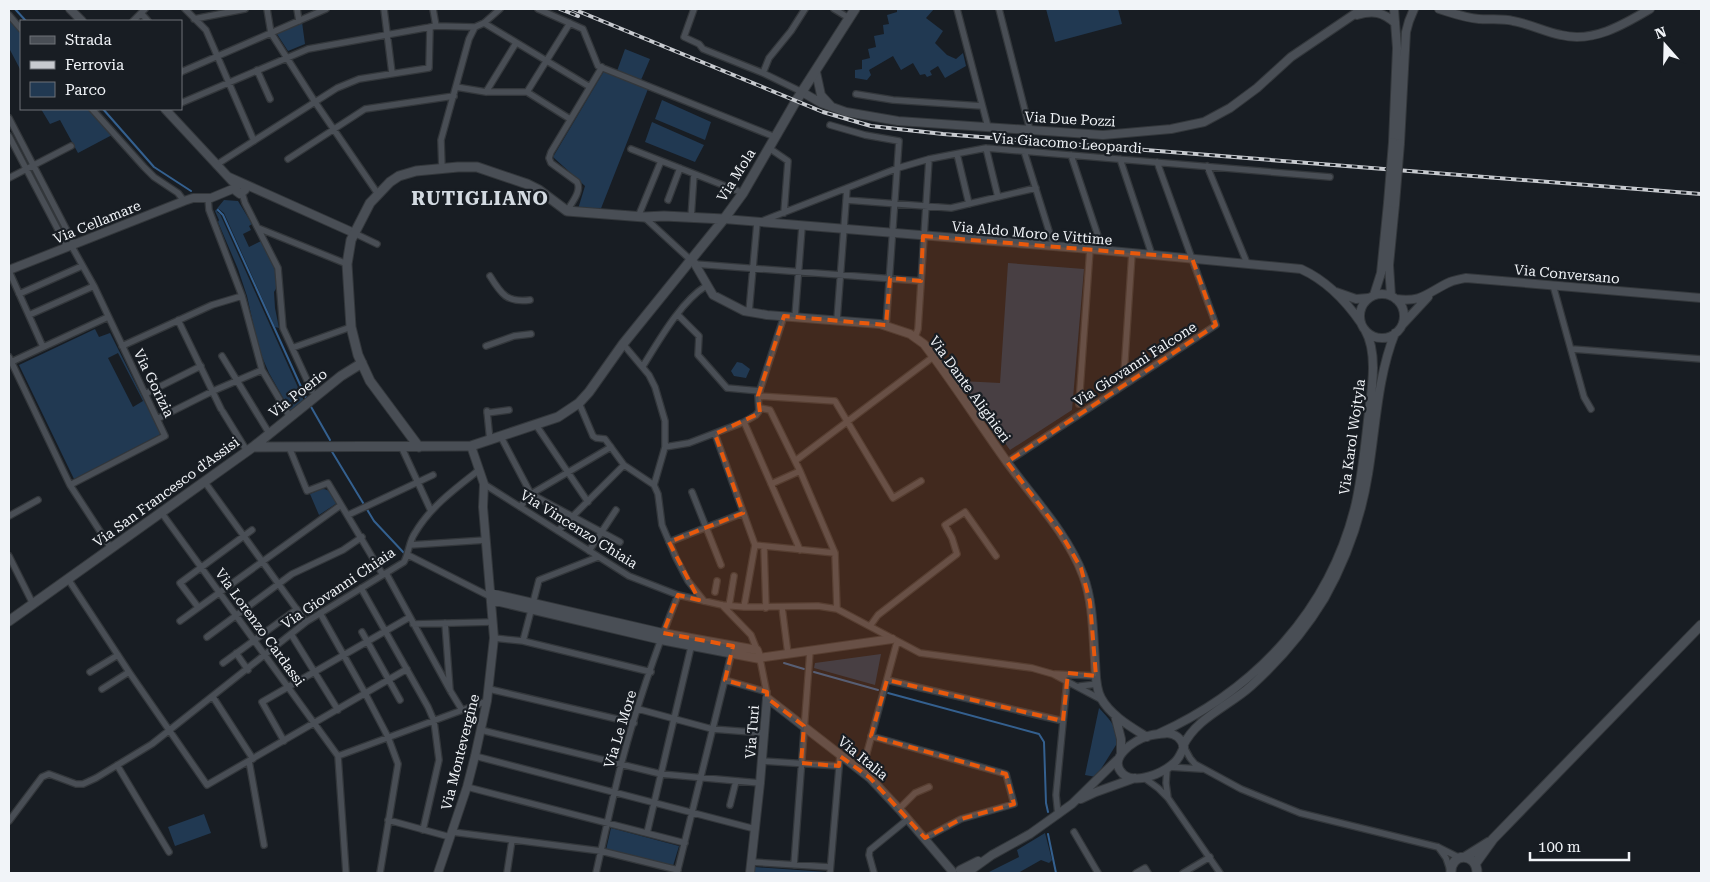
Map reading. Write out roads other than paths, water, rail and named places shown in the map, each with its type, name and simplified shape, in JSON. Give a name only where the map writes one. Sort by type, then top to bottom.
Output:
[{"type":"main road","name":"Via Mola","points":[[536,425],[558,417],[579,403],[603,374],[623,344],[693,262],[743,193],[802,92],[854,9]]},
{"type":"main road","points":[[418,447],[370,381],[356,349],[351,327],[347,264],[354,233],[370,203],[390,182],[399,176],[416,172],[466,166],[492,171],[539,190],[567,211],[641,217],[664,216],[724,219]]},
{"type":"main road","name":"Via Poerio","points":[[250,449],[341,376],[362,363]]},
{"type":"main road","name":"Via San Francesco d'Assisi","points":[[9,620],[250,449],[471,446],[536,425]]},
{"type":"main road","points":[[1450,872],[1453,862],[1493,839],[1701,625]]},
{"type":"main road","points":[[1478,870],[1493,839]]},
{"type":"main road","points":[[1463,857],[1473,860],[1478,870]]},
{"type":"street","points":[[70,9],[81,20]]},
{"type":"street","points":[[185,9],[206,30],[227,83],[254,142]]},
{"type":"street","points":[[194,18],[245,9]]},
{"type":"street","points":[[268,9],[271,33],[315,102],[378,194]]},
{"type":"street","points":[[297,9],[299,21]]},
{"type":"street","points":[[182,70],[217,57],[326,9]]},
{"type":"street","points":[[384,9],[392,73]]},
{"type":"street","points":[[216,165],[337,88],[359,79],[429,68],[433,9]]},
{"type":"street","points":[[182,103],[308,49],[433,27],[475,27],[484,23],[500,9]]},
{"type":"street","points":[[538,9],[583,29],[598,66],[775,138]]},
{"type":"street","points":[[694,9],[684,37],[699,44],[703,49],[802,92]]},
{"type":"street","points":[[763,74],[769,58],[791,31],[804,9]]},
{"type":"street","points":[[834,9],[849,18]]},
{"type":"street","points":[[957,9],[988,127]]},
{"type":"street","points":[[999,9],[1030,130]]},
{"type":"street","name":"Via Due Pozzi","points":[[802,92],[821,103],[846,112],[892,120],[1114,135],[1171,129],[1204,122],[1230,108],[1244,99],[1291,57],[1363,9]]},
{"type":"street","points":[[1394,9],[1397,48],[1397,143]]},
{"type":"street","points":[[1398,330],[1404,316],[1403,310],[1393,298],[1389,265],[1392,203],[1406,32],[1414,9]]},
{"type":"street","points":[[1438,9],[1478,19],[1512,20],[1562,36],[1580,37],[1609,31],[1650,9]]},
{"type":"street","points":[[1452,9],[1458,15]]},
{"type":"street","points":[[134,20],[143,11]]},
{"type":"street","points":[[1352,16],[1374,12],[1383,13],[1395,24]]},
{"type":"street","points":[[9,15],[20,28]]},
{"type":"street","points":[[484,23],[590,87]]},
{"type":"street","points":[[526,92],[570,23]]},
{"type":"street","points":[[442,168],[441,140],[469,39],[475,27]]},
{"type":"street","points":[[486,92],[516,42]]},
{"type":"street","points":[[567,211],[579,190],[579,185],[551,163],[549,158],[602,67]]},
{"type":"street","points":[[257,70],[270,99]]},
{"type":"street","points":[[816,72],[821,95],[832,107]]},
{"type":"street","points":[[456,87],[486,92],[526,92],[570,120]]},
{"type":"street","points":[[856,94],[893,100],[982,106]]},
{"type":"street","points":[[288,159],[366,109],[454,96]]},
{"type":"street","points":[[93,110],[154,178],[178,193],[184,201]]},
{"type":"street","points":[[168,110],[216,165],[240,189],[278,268],[283,328],[312,390]]},
{"type":"street","points":[[9,118],[34,165],[71,245]]},
{"type":"street","points":[[830,125],[865,135],[899,141],[894,234],[886,326]]},
{"type":"street","points":[[9,136],[26,169],[71,245]]},
{"type":"street","points":[[9,178],[71,146]]},
{"type":"street","points":[[769,148],[788,161],[784,213]]},
{"type":"street","points":[[986,148],[998,197]]},
{"type":"street","name":"Via Giacomo Leopardi","points":[[758,223],[898,168],[929,159],[986,148],[1330,176]]},
{"type":"street","points":[[631,149],[743,193]]},
{"type":"street","points":[[1024,151],[1054,247]]},
{"type":"street","points":[[957,154],[969,204]]},
{"type":"street","points":[[1071,155],[1103,251]]},
{"type":"street","points":[[915,336],[918,329],[929,159]]},
{"type":"street","points":[[1120,159],[1152,255]]},
{"type":"street","points":[[661,161],[641,217],[693,262],[921,281]]},
{"type":"street","points":[[1157,162],[1192,258]]},
{"type":"street","points":[[1207,166],[1247,263]]},
{"type":"street","points":[[668,200],[680,168]]},
{"type":"street","points":[[691,218],[694,174]]},
{"type":"street","points":[[837,320],[847,188]]},
{"type":"street","points":[[846,200],[951,208],[1036,188]]},
{"type":"street","points":[[290,417],[262,370],[242,296],[209,210],[208,198],[240,189],[265,194],[377,244]]},
{"type":"street","name":"Via Cellamare","points":[[9,270],[184,201],[196,197],[208,198]]},
{"type":"street","points":[[1392,203],[1381,274],[1372,296],[1361,309],[1360,316],[1363,327],[1374,336],[1380,338],[1391,336],[1433,292]]},
{"type":"street","name":"Via Aldo Moro e Vittime","points":[[724,219],[802,227],[1090,249],[1301,269],[1312,274],[1332,290],[1354,313],[1363,327]]},
{"type":"street","points":[[750,312],[758,223]]},
{"type":"street","points":[[795,317],[802,227]]},
{"type":"street","points":[[258,228],[347,264]]},
{"type":"street","name":"Via Gorizia","points":[[70,485],[165,436],[94,286],[71,245]]},
{"type":"street","points":[[1079,404],[1090,249]]},
{"type":"street","points":[[1124,374],[1132,253]]},
{"type":"street","name":"Via Giovanni Falcone","points":[[1007,462],[1216,325],[1192,258]]},
{"type":"street","name":"Via Dante Alighieri","points":[[693,262],[702,273],[706,286],[713,295],[718,299],[750,312],[886,326],[915,336],[924,344],[1007,462],[1060,532],[1081,568],[1090,602],[1096,680],[1102,700]]},
{"type":"street","points":[[20,294],[82,266]]},
{"type":"street","points":[[9,270],[43,347]]},
{"type":"street","points":[[490,276],[503,295],[520,301],[530,300]]},
{"type":"street","name":"Via Conversano","points":[[1433,292],[1451,281],[1466,278],[1701,298]]},
{"type":"street","points":[[29,315],[94,286]]},
{"type":"street","points":[[643,366],[664,332],[678,314],[695,294],[706,286]]},
{"type":"street","points":[[1553,286],[1586,404],[1590,409]]},
{"type":"street","name":"Via Aldo Moro e Vittime","points":[[1332,290],[1356,299],[1372,296]]},
{"type":"street","points":[[1372,296],[1380,294],[1408,301],[1417,300],[1433,292]]},
{"type":"street","points":[[122,346],[212,305],[242,296]]},
{"type":"street","points":[[678,314],[699,336],[698,355],[727,388],[835,401],[893,498],[921,481]]},
{"type":"street","points":[[108,316],[10,361],[70,485],[111,548]]},
{"type":"street","points":[[665,447],[688,443],[714,434],[756,415],[760,408],[759,393],[784,316]]},
{"type":"street","points":[[178,320],[222,410],[250,449]]},
{"type":"street","points":[[292,348],[351,327]]},
{"type":"street","name":"Via Karol Wojtyla","points":[[1072,804],[1132,745],[1190,719],[1223,697],[1259,669],[1293,632],[1319,594],[1348,530],[1365,453],[1373,382],[1370,345],[1363,327]]},
{"type":"street","name":"Via Karol Wojtyla","points":[[1168,768],[1178,758],[1193,729],[1250,687],[1279,660],[1299,637],[1333,581],[1345,556],[1359,517],[1368,475],[1382,376],[1398,330]]},
{"type":"street","points":[[486,346],[514,336],[531,334]]},
{"type":"street","points":[[623,344],[643,366],[655,388],[665,420],[665,447],[654,485]]},
{"type":"street","points":[[1572,349],[1701,359]]},
{"type":"street","points":[[222,356],[269,433]]},
{"type":"street","points":[[795,461],[934,357]]},
{"type":"street","points":[[145,394],[201,366]]},
{"type":"street","points":[[157,419],[213,391],[262,370]]},
{"type":"street","points":[[579,403],[593,436],[605,439],[624,465],[654,485],[658,494],[662,525],[688,581],[704,601]]},
{"type":"street","points":[[760,408],[770,410],[800,471],[835,553],[837,609],[894,641],[920,653],[1032,668],[1053,674],[1096,680]]},
{"type":"street","points":[[490,441],[487,412],[509,410]]},
{"type":"street","points":[[744,422],[800,550]]},
{"type":"street","points":[[536,425],[588,502]]},
{"type":"street","points":[[714,434],[754,545],[744,608]]},
{"type":"street","points":[[501,437],[531,494],[620,542]]},
{"type":"street","points":[[401,446],[430,511]]},
{"type":"street","points":[[471,446],[484,484]]},
{"type":"street","points":[[520,507],[531,494],[611,447]]},
{"type":"street","points":[[289,448],[307,491],[328,483],[385,574],[462,710]]},
{"type":"street","points":[[558,531],[624,465]]},
{"type":"street","name":"Via Giovanni Chiaia","points":[[9,821],[33,787],[46,775],[49,774],[70,782],[82,784],[117,765],[152,744],[248,670],[306,622],[404,562],[408,555],[413,534],[430,511],[479,470]]},
{"type":"street","points":[[771,484],[800,471]]},
{"type":"street","points":[[348,515],[434,475]]},
{"type":"street","points":[[204,481],[306,622]]},
{"type":"street","name":"Via Vincenzo Chiaia","points":[[484,484],[629,576],[678,595],[704,601],[714,597],[725,605],[744,608],[818,606],[837,609]]},
{"type":"street","name":"Via Montevergine","points":[[438,873],[468,787],[489,689],[494,638],[483,507],[484,484]]},
{"type":"street","points":[[692,492],[721,565]]},
{"type":"street","points":[[9,516],[38,500]]},
{"type":"street","points":[[180,621],[341,504]]},
{"type":"street","points":[[589,551],[616,510]]},
{"type":"street","name":"Via Lorenzo Cardassi","points":[[161,512],[266,654],[338,756]]},
{"type":"street","points":[[870,626],[878,615],[957,554],[945,525],[965,512],[996,556]]},
{"type":"street","points":[[670,542],[743,513]]},
{"type":"street","points":[[198,607],[180,583],[252,530]]},
{"type":"street","points":[[207,637],[292,574],[343,550],[362,537]]},
{"type":"street","points":[[410,545],[486,540]]},
{"type":"street","points":[[754,545],[835,553]]},
{"type":"street","points":[[764,546],[766,608]]},
{"type":"street","points":[[408,555],[491,597],[662,637],[759,656]]},
{"type":"street","points":[[9,556],[33,604]]},
{"type":"street","points":[[523,641],[538,580],[598,557]]},
{"type":"street","points":[[725,605],[734,576]]},
{"type":"street","points":[[68,579],[207,785],[407,669]]},
{"type":"street","points":[[714,597],[717,581]]},
{"type":"street","points":[[361,588],[434,721],[439,760],[423,830]]},
{"type":"street","name":"Via Le More","points":[[596,873],[622,764],[638,709],[678,595]]},
{"type":"street","name":"Via Turi","points":[[725,605],[751,635],[759,656],[767,695],[750,873]]},
{"type":"street","points":[[782,607],[788,654]]},
{"type":"street","points":[[223,663],[297,609]]},
{"type":"street","points":[[320,614],[365,693],[388,738],[398,764],[380,873]]},
{"type":"street","points":[[284,741],[262,702],[410,617]]},
{"type":"street","points":[[414,624],[493,622]]},
{"type":"street","points":[[444,623],[451,692]]},
{"type":"street","points":[[362,632],[400,700]]},
{"type":"street","points":[[291,634],[338,710]]},
{"type":"street","points":[[662,637],[691,647],[730,655],[759,656],[894,641]]},
{"type":"street","points":[[494,638],[523,641],[650,672]]},
{"type":"street","points":[[862,771],[887,680],[894,641]]},
{"type":"street","points":[[647,833],[691,647]]},
{"type":"street","points":[[794,865],[810,651]]},
{"type":"street","points":[[236,653],[248,670]]},
{"type":"street","points":[[90,672],[118,655]]},
{"type":"street","points":[[388,820],[423,830],[451,835],[601,851],[678,872],[730,655]]},
{"type":"street","points":[[102,689],[129,672]]},
{"type":"street","points":[[1053,674],[1102,700],[1115,715],[1147,737]]},
{"type":"street","points":[[724,680],[767,695]]},
{"type":"street","points":[[887,680],[1063,721]]},
{"type":"street","points":[[1078,686],[1096,680]]},
{"type":"street","points":[[1058,815],[1056,794],[1067,682]]},
{"type":"street","points":[[489,689],[634,723]]},
{"type":"street","name":"Via Italia","points":[[767,695],[840,756],[870,778],[956,872]]},
{"type":"street","points":[[213,697],[251,760],[264,845]]},
{"type":"street","points":[[346,873],[338,756],[487,701]]},
{"type":"street","points":[[638,709],[712,729],[764,732]]},
{"type":"street","points":[[1115,715],[1121,739],[1120,770],[1129,777],[1140,777],[1158,788],[1168,798],[1220,873]]},
{"type":"street","points":[[481,730],[661,774],[760,783]]},
{"type":"street","points":[[1158,734],[1168,733],[1176,735],[1192,761],[1241,789],[1300,813],[1438,848],[1463,857]]},
{"type":"street","points":[[871,736],[1006,774],[1014,804],[962,819],[925,838]]},
{"type":"street","points":[[475,756],[755,829]]},
{"type":"street","points":[[752,862],[830,870],[840,756]]},
{"type":"street","points":[[762,761],[839,766]]},
{"type":"street","points":[[117,765],[170,852]]},
{"type":"street","points":[[956,872],[1030,834],[1072,804],[1096,792],[1158,773],[1168,768],[1182,767],[1207,770]]},
{"type":"street","points":[[1168,768],[1166,782],[1168,798]]},
{"type":"street","points":[[730,806],[736,781]]},
{"type":"street","points":[[468,787],[685,843]]},
{"type":"street","points":[[899,808],[915,794],[929,787]]},
{"type":"street","points":[[874,873],[869,854],[870,850],[908,819]]},
{"type":"street","points":[[1074,832],[1098,873]]},
{"type":"street","points":[[507,873],[512,840]]},
{"type":"street","points":[[1438,848],[1446,858],[1450,872]]},
{"type":"street","points":[[1183,873],[1210,857]]},
{"type":"street","points":[[1136,873],[1145,868],[1148,873]]},
{"type":"waterway","points":[[15,9],[25,20]]},
{"type":"waterway","points":[[104,110],[154,167],[191,191]]},
{"type":"waterway","points":[[218,210],[223,215],[307,400]]},
{"type":"waterway","points":[[310,405],[330,440]]},
{"type":"waterway","points":[[331,450],[374,521],[404,553]]},
{"type":"waterway","points":[[784,663],[804,669]]},
{"type":"waterway","points":[[814,672],[878,690]]},
{"type":"waterway","points":[[888,693],[1039,734],[1044,742],[1048,812]]},
{"type":"waterway","points":[[1048,834],[1056,873]]},
{"type":"railway","points":[[560,9],[578,16]]},
{"type":"railway","points":[[573,9],[823,112],[871,126],[943,134],[1701,194]]},
{"type":"district","name":"RUTIGLIANO","points":[[480,198]]}]
